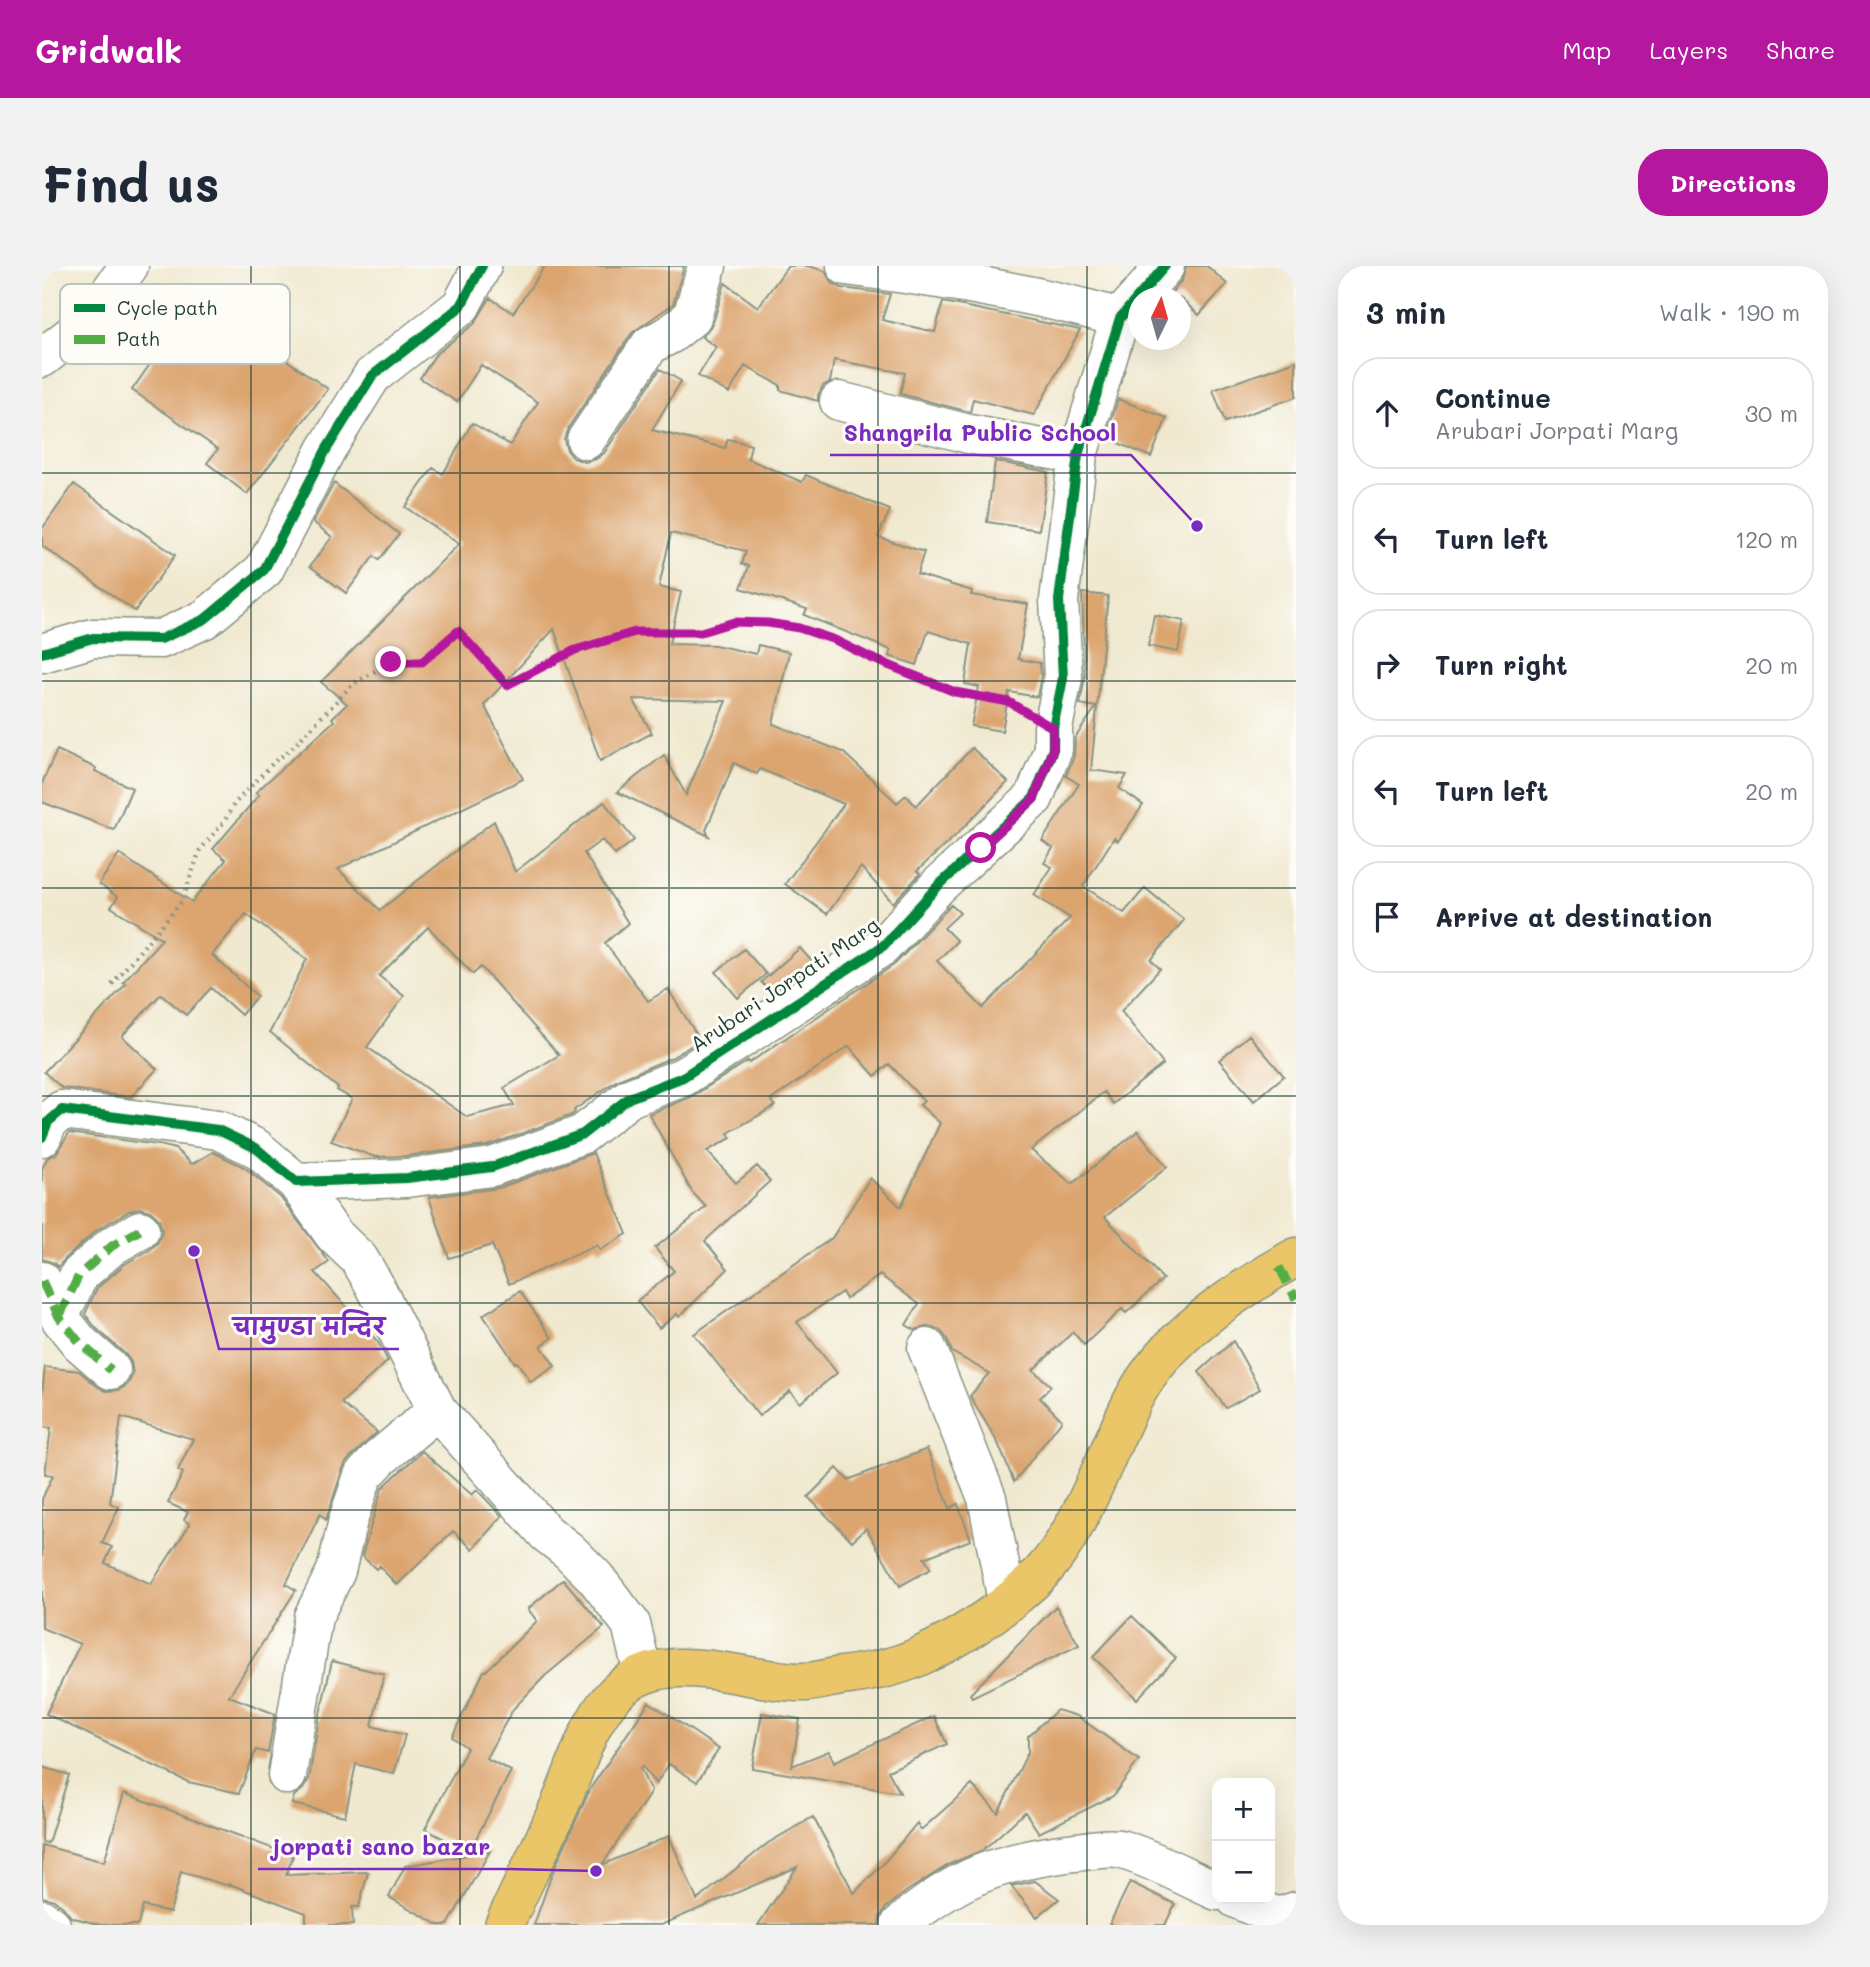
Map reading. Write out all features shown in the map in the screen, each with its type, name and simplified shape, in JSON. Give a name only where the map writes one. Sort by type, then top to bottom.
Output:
[{"type":"main road","points":[[504,1925],[563,1798],[592,1724],[613,1696],[643,1674],[664,1667],[685,1667],[757,1679],[808,1682],[858,1674],[916,1658],[967,1632],[1033,1581],[1064,1546],[1136,1395],[1170,1349],[1202,1320],[1296,1257]]},
{"type":"street","points":[[116,284],[129,266]]},
{"type":"street","points":[[42,653],[93,638],[161,639],[205,619],[264,569],[326,450],[372,376],[461,306],[482,266]]},
{"type":"street","points":[[586,440],[650,345],[671,334],[692,317],[707,266]]},
{"type":"street","points":[[846,266],[936,278],[1082,307],[1120,318]]},
{"type":"street","name":"Arubari Jorpati Marg","points":[[296,1182],[407,1178],[492,1167],[583,1134],[629,1098],[683,1077],[883,946],[938,886],[1034,799],[1053,749],[1053,728],[1063,678],[1059,600],[1078,454],[1120,318],[1165,266]]},
{"type":"street","points":[[42,358],[60,344]]},
{"type":"street","points":[[839,401],[969,434],[1078,454]]},
{"type":"street","points":[[42,1137],[48,1122],[62,1110],[218,1130],[256,1148],[296,1182],[334,1235],[364,1267],[437,1410],[546,1533],[595,1577],[631,1624],[643,1674]]},
{"type":"street","points":[[59,1317],[79,1275],[112,1245],[140,1230]]},
{"type":"street","points":[[42,1281],[59,1317],[80,1343],[110,1370]]},
{"type":"street","points":[[927,1348],[987,1498],[1007,1601]]},
{"type":"street","points":[[286,1774],[313,1617],[336,1571],[348,1520],[363,1476],[380,1458],[437,1410]]},
{"type":"street","points":[[900,1925],[923,1905],[982,1871],[1028,1858],[1088,1851],[1121,1849],[1212,1889]]},
{"type":"street","points":[[1248,1904],[1278,1917],[1296,1911]]},
{"type":"street","points":[[42,1919],[51,1925]]},
{"type":"path","points":[[112,984],[181,901],[200,850],[224,822],[234,804],[275,761],[289,751],[353,684],[391,662],[422,662],[458,631],[507,685],[575,650],[635,632],[701,632],[734,622],[768,623],[799,628],[835,640],[871,658],[955,692],[1009,702],[1053,728]]},
{"type":"building","points":[[545,266],[684,266],[673,304],[632,333],[568,428],[564,439],[573,458],[585,462],[604,453],[660,369],[681,381],[652,430],[725,448],[728,439],[751,445],[748,459],[802,482],[806,475],[890,510],[878,537],[924,552],[917,574],[972,591],[971,595],[1028,604],[1018,659],[1040,663],[1041,676],[1037,697],[1009,692],[1002,731],[971,726],[979,687],[965,684],[971,644],[928,631],[917,665],[889,656],[891,650],[804,615],[807,609],[741,588],[749,566],[742,564],[746,551],[671,533],[659,587],[681,592],[669,644],[715,645],[756,654],[758,645],[789,652],[773,724],[843,752],[897,803],[906,795],[916,806],[972,748],[1008,782],[917,871],[920,874],[893,903],[861,867],[827,914],[785,884],[844,804],[760,769],[757,774],[734,763],[706,830],[709,836],[617,792],[664,755],[686,795],[726,701],[633,699],[652,733],[600,761],[554,629],[484,705],[523,779],[338,869],[380,910],[494,821],[515,872],[604,802],[634,840],[615,855],[602,840],[584,853],[628,923],[605,943],[648,1001],[668,989],[700,1040],[673,1057],[616,1081],[574,1110],[572,1115],[487,1146],[375,1157],[331,1141],[352,1099],[337,1090],[338,1088],[270,1032],[307,959],[246,914],[212,955],[257,996],[241,1015],[211,988],[186,1015],[161,994],[122,1036],[157,1069],[131,1097],[62,1088],[44,1072],[126,984],[123,982],[162,939],[111,907],[118,897],[99,884],[119,854],[192,902],[226,860],[213,849],[259,795],[256,792],[334,721],[332,718],[347,704],[321,682],[459,544],[405,507],[433,468],[443,474],[472,423],[510,445],[538,402],[481,365],[457,402],[420,378],[436,354],[475,323],[490,298],[513,313]],"holes":[[[428,927],[473,974],[481,967],[559,1055],[504,1088],[514,1105],[467,1117],[367,1047],[404,996],[379,976]]]},
{"type":"building","points":[[788,266],[808,266],[825,271],[832,283],[842,288],[890,294],[882,320],[935,332],[943,302],[1080,330],[1034,415],[973,399],[970,412],[900,394],[905,373],[834,360],[830,382],[823,386],[818,401],[780,390],[780,385],[745,366],[729,393],[698,376],[716,347],[702,337],[713,323],[725,283],[758,307]]},
{"type":"building","points":[[1186,266],[1207,266],[1227,284],[1199,315],[1191,308],[1191,287],[1176,287],[1182,280]]},
{"type":"building","points":[[1296,361],[1296,397],[1225,422],[1213,390]]},
{"type":"building","points":[[290,362],[328,389],[247,494],[207,463],[218,449],[132,390],[150,364]]},
{"type":"building","points":[[1118,399],[1167,418],[1151,457],[1106,438]]},
{"type":"building","points":[[995,461],[1048,472],[1039,530],[987,522]]},
{"type":"building","points":[[334,483],[399,534],[379,560],[374,556],[346,593],[310,566],[332,537],[313,522]]},
{"type":"building","points":[[74,484],[175,555],[135,611],[42,546],[42,529]]},
{"type":"building","points":[[1082,593],[1108,596],[1091,770],[1127,775],[1119,788],[1143,805],[1118,841],[1114,838],[1083,886],[1124,913],[1145,888],[1184,920],[1151,960],[1160,969],[1121,1011],[1163,1064],[1113,1104],[1104,1092],[1031,1150],[1072,1184],[1138,1131],[1167,1167],[1105,1217],[1163,1279],[1126,1313],[1122,1309],[1084,1345],[1073,1332],[1033,1370],[1051,1386],[1040,1398],[1062,1420],[1014,1482],[998,1443],[970,1396],[989,1373],[952,1352],[940,1330],[929,1326],[915,1330],[906,1325],[919,1304],[880,1275],[846,1299],[842,1292],[797,1322],[837,1373],[800,1403],[790,1391],[759,1416],[694,1334],[832,1238],[870,1178],[901,1207],[940,1123],[920,1105],[924,1101],[889,1064],[875,1076],[849,1046],[771,1100],[775,1106],[728,1133],[731,1138],[707,1151],[736,1183],[757,1166],[770,1181],[705,1241],[728,1269],[679,1317],[677,1314],[659,1328],[637,1301],[674,1271],[655,1248],[706,1207],[692,1192],[649,1114],[691,1097],[748,1061],[749,1063],[895,964],[951,905],[960,913],[944,928],[957,941],[937,961],[983,1008],[1070,918],[1034,895],[1052,867],[1044,863],[1053,848],[1042,841],[1079,784],[1066,776],[1074,756],[1075,738],[1096,707],[1080,704],[1085,677]]},
{"type":"building","points":[[1154,615],[1184,621],[1178,652],[1148,646]]},
{"type":"building","points":[[57,750],[132,788],[114,830],[42,802],[42,783]]},
{"type":"building","points":[[800,948],[815,965],[771,993],[761,982]]},
{"type":"building","points":[[744,949],[766,974],[738,998],[716,972]]},
{"type":"building","points":[[1249,1035],[1284,1076],[1254,1101],[1219,1060]]},
{"type":"building","points":[[69,1133],[175,1149],[192,1164],[213,1152],[244,1167],[280,1197],[329,1262],[315,1272],[378,1342],[388,1361],[341,1403],[377,1432],[343,1468],[326,1520],[320,1514],[286,1584],[296,1590],[229,1696],[275,1714],[268,1753],[256,1750],[239,1793],[188,1782],[46,1714],[80,1644],[42,1628],[42,1499],[53,1475],[45,1474],[51,1428],[42,1427],[45,1367],[79,1371],[106,1391],[119,1390],[128,1384],[133,1374],[131,1362],[85,1314],[97,1288],[125,1264],[151,1249],[158,1242],[162,1231],[159,1219],[150,1211],[139,1208],[98,1229],[58,1267],[42,1259],[42,1169],[47,1158],[56,1154]],"holes":[[[121,1417],[193,1439],[178,1470],[183,1473],[168,1503],[188,1512],[184,1520],[190,1524],[151,1584],[105,1563],[112,1547],[102,1543],[119,1507],[110,1503]]]},
{"type":"building","points":[[593,1153],[627,1234],[600,1250],[597,1245],[509,1284],[492,1245],[449,1258],[429,1197],[499,1188]]},
{"type":"building","points":[[520,1291],[552,1338],[541,1346],[555,1366],[531,1382],[483,1315]]},
{"type":"building","points":[[1233,1341],[1260,1389],[1226,1408],[1199,1372]]},
{"type":"building","points":[[927,1449],[950,1508],[958,1504],[971,1540],[924,1558],[931,1569],[900,1586],[866,1528],[852,1541],[808,1497],[837,1468],[848,1480]]},
{"type":"building","points":[[422,1451],[472,1495],[477,1490],[502,1516],[473,1549],[453,1531],[397,1585],[379,1566],[376,1569],[362,1556],[382,1488]]},
{"type":"building","points":[[563,1579],[604,1627],[545,1676],[513,1709],[486,1758],[511,1771],[469,1852],[425,1829],[467,1748],[452,1737],[484,1671],[537,1621],[528,1609]]},
{"type":"building","points":[[1056,1606],[1079,1645],[972,1697],[970,1694]]},
{"type":"building","points":[[1132,1616],[1176,1658],[1137,1699],[1093,1657]]},
{"type":"building","points":[[332,1661],[384,1674],[372,1726],[405,1735],[394,1774],[356,1764],[345,1816],[292,1804],[294,1796],[303,1789],[309,1779]]},
{"type":"building","points":[[649,1702],[719,1749],[697,1782],[669,1764],[656,1784],[642,1766],[640,1768],[651,1792],[602,1865],[669,1836],[697,1900],[768,1843],[813,1817],[854,1893],[883,1864],[917,1823],[921,1830],[972,1785],[998,1813],[1028,1752],[1028,1736],[1057,1710],[1077,1716],[1139,1760],[1113,1796],[1039,1833],[1025,1812],[983,1850],[950,1864],[907,1891],[886,1908],[880,1917],[879,1925],[758,1925],[797,1867],[661,1925],[534,1925],[551,1876],[590,1789]]},
{"type":"building","points":[[762,1713],[800,1719],[792,1766],[829,1751],[834,1762],[934,1716],[947,1744],[888,1771],[900,1793],[752,1768]]},
{"type":"building","points":[[42,1767],[69,1775],[48,1843],[42,1842]]},
{"type":"building","points":[[124,1793],[293,1856],[286,1875],[368,1872],[359,1907],[352,1907],[353,1925],[306,1925],[306,1913],[229,1884],[181,1872],[170,1912],[143,1906],[138,1925],[101,1925],[71,1917],[54,1900],[42,1897],[42,1845],[104,1862]]},
{"type":"building","points":[[490,1851],[448,1925],[439,1925],[389,1897],[405,1866]]},
{"type":"building","points":[[1035,1881],[1059,1899],[1037,1917],[1011,1886]]},
{"type":"building","points":[[1130,1882],[1175,1904],[1165,1925],[1109,1925]]},
{"type":"marked path","points":[[59,1317],[79,1275],[112,1246],[140,1230]]},
{"type":"marked path","points":[[1279,1267],[1296,1299]]},
{"type":"marked path","points":[[42,1281],[59,1317],[80,1343],[111,1370]]},
{"type":"cycle path","points":[[42,653],[93,638],[161,639],[205,619],[264,570],[326,450],[372,376],[461,306],[482,266]]},
{"type":"cycle path","points":[[42,1137],[48,1122],[62,1110],[218,1130],[256,1148],[296,1182],[407,1178],[492,1167],[583,1134],[629,1098],[683,1077],[883,946],[938,886],[1034,798],[1053,749],[1053,728],[1063,678],[1059,600],[1078,455],[1120,318],[1165,266]]},
{"type":"place","name":"Shangrila Public School","points":[[1197,526]]},
{"type":"place","name":"चामुण्डा मन्दिर","points":[[194,1251]]},
{"type":"place","name":"jorpati sano bazar","points":[[596,1871]]},
{"type":"route","points":[[391,662],[422,662],[458,631],[507,685],[575,650],[635,632],[701,632],[734,622],[768,623],[799,628],[835,640],[871,658],[955,692],[1009,702],[1053,728],[1053,749],[1034,799],[981,848]]}]
